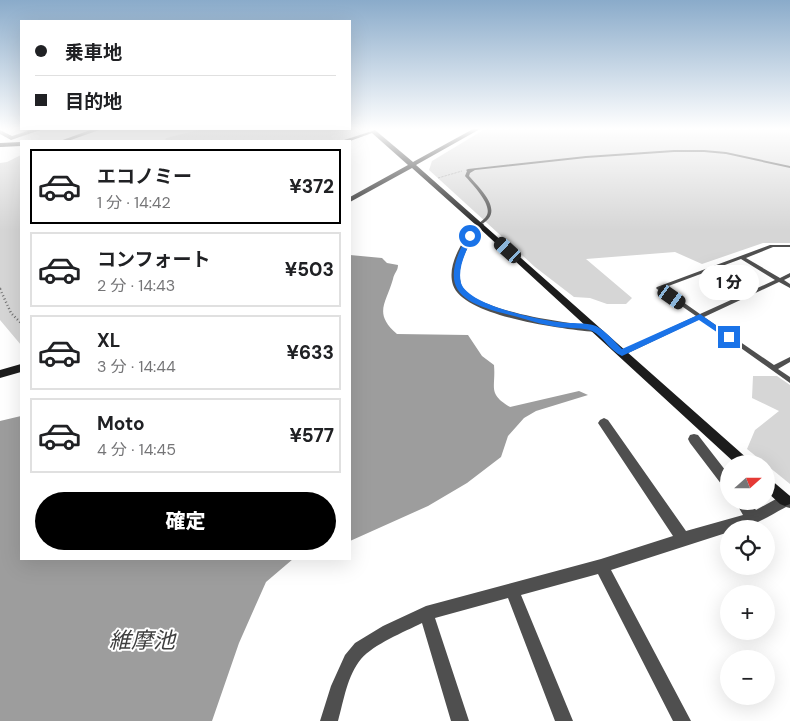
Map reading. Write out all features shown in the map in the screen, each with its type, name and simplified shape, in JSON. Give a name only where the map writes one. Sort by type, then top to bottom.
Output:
[{"type":"street","points":[[409,163],[480,224],[735,455]]},
{"type":"street","points":[[351,199],[415,163]]},
{"type":"street","points":[[480,224],[467,240],[458,261],[457,281],[462,293],[475,302],[493,309],[530,319],[557,325],[594,328]]},
{"type":"street","points":[[0,374],[20,368]]},
{"type":"street","points":[[604,423],[683,538]]},
{"type":"street","points":[[694,439],[720,473]]},
{"type":"street","points":[[329,721],[340,682],[356,652],[407,621],[426,613],[601,566],[683,538],[754,518],[787,501],[775,491]]},
{"type":"street","points":[[748,510],[754,518]]},
{"type":"street","points":[[601,566],[682,721]]},
{"type":"street","points":[[512,590],[564,721]]},
{"type":"street","points":[[426,613],[460,721]]},
{"type":"lane","points":[[468,170],[538,163]]},
{"type":"lane","points":[[772,163],[790,167]]},
{"type":"lane","points":[[475,169],[468,172],[467,176],[486,202],[490,211],[488,218],[480,224]]},
{"type":"lane","points":[[790,246],[772,246],[659,288],[790,380]]},
{"type":"lane","points":[[741,257],[790,286]]},
{"type":"lane","points":[[622,353],[790,275]]},
{"type":"lane","points":[[774,368],[790,359]]},
{"type":"path","points":[[430,181],[468,170]]},
{"type":"path","points":[[0,288],[11,313],[20,322]]},
{"type":"shaded area","points":[[0,163],[20,163],[20,344],[0,320]]},
{"type":"shaded area","points":[[431,163],[790,163],[790,243],[763,243],[702,264],[675,252],[586,259],[632,298],[626,304],[607,304],[590,298],[574,297],[535,267],[429,170]]},
{"type":"shaded area","points":[[753,376],[777,376],[790,385],[790,484],[775,472],[775,455],[754,455],[747,449],[755,430],[779,411],[752,398]]},
{"type":"water","points":[[351,255],[382,258],[387,263],[398,265],[383,308],[385,320],[390,327],[397,334],[468,335],[482,356],[494,365],[495,394],[510,407],[579,391],[588,395],[536,411],[524,418],[508,436],[501,457],[467,483],[428,506],[351,541]]},
{"type":"water","name":"維摩池","points":[[20,416],[20,560],[292,560],[266,582],[239,643],[212,721],[0,721],[0,421]]},
{"type":"route","points":[[470,236],[458,261],[456,270],[457,281],[462,293],[475,302],[493,309],[557,325],[594,328],[622,353],[700,316],[729,337]]}]
